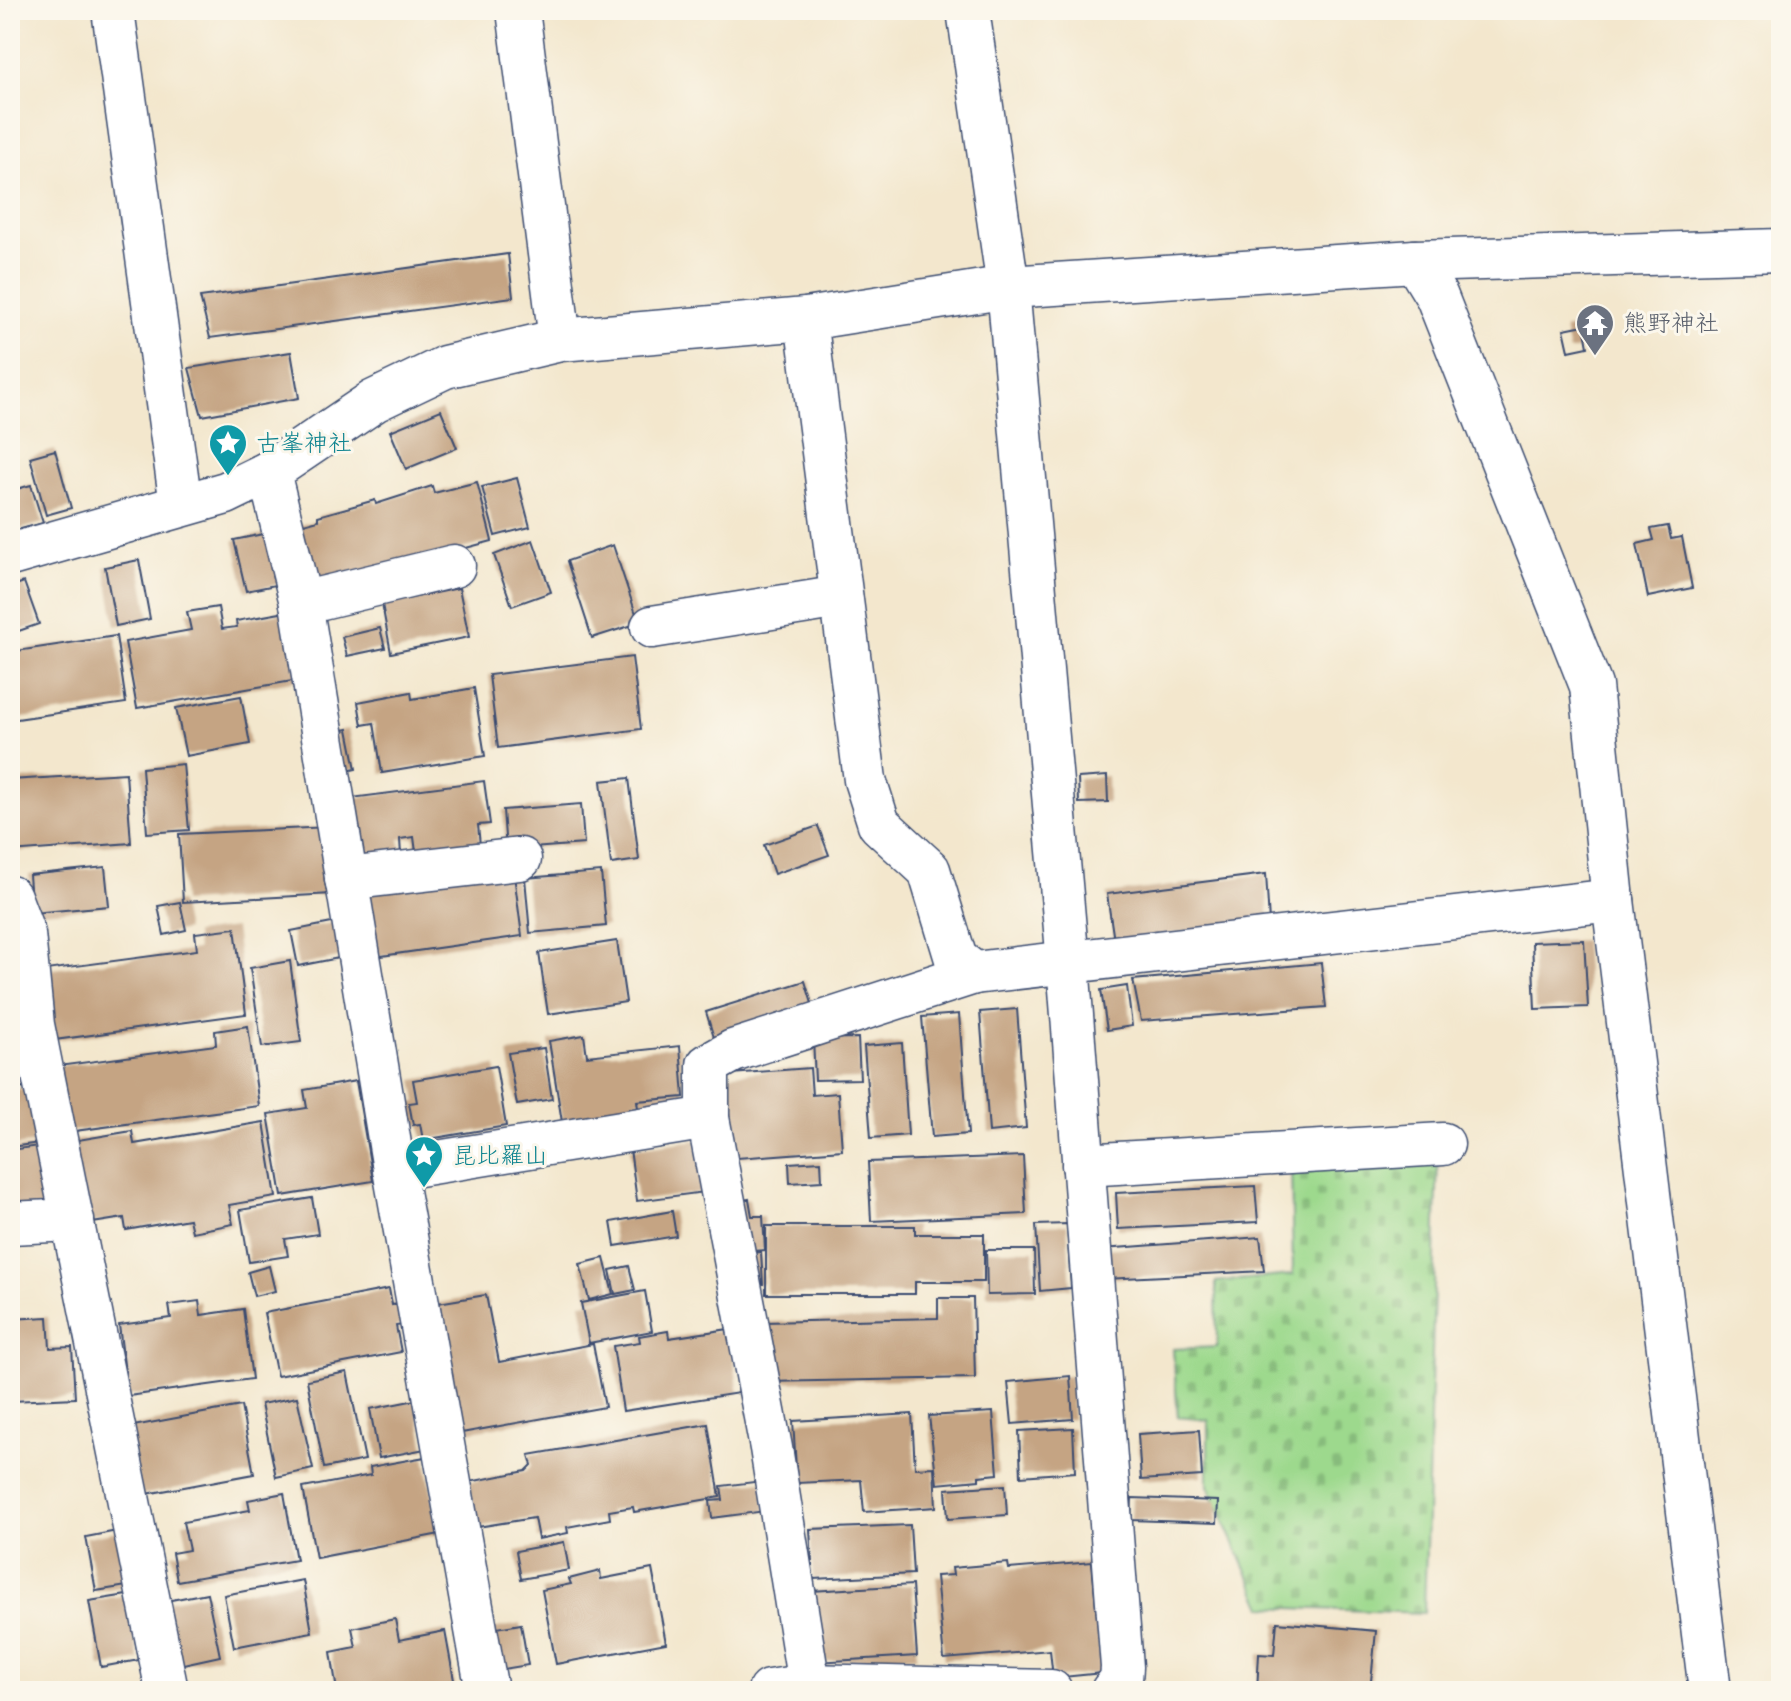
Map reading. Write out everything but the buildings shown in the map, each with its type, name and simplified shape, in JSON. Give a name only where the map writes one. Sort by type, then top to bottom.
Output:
[{"type":"street","points":[[113,10],[181,505]]},
{"type":"street","points":[[518,10],[560,340]]},
{"type":"street","points":[[968,10],[1008,287],[1068,963],[1122,1667],[1121,1680],[1112,1691]]},
{"type":"street","points":[[10,555],[226,493],[269,472],[374,401],[445,367],[560,340],[806,319],[1008,287],[1415,261],[1781,250]]},
{"type":"street","points":[[1415,261],[1437,297],[1591,686],[1613,900],[1710,1691]]},
{"type":"street","points":[[806,319],[865,780],[879,824],[929,870],[956,959],[974,973]]},
{"type":"street","points":[[269,472],[301,603],[394,1169],[487,1691]]},
{"type":"street","points":[[301,603],[454,566]]},
{"type":"street","points":[[652,627],[841,597]]},
{"type":"street","points":[[346,879],[520,859]]},
{"type":"street","points":[[10,897],[24,934],[33,1025],[167,1691]]},
{"type":"street","points":[[809,1685],[771,1448],[708,1118],[708,1065],[733,1051],[974,973],[1613,900]]},
{"type":"street","points":[[394,1169],[708,1118]]},
{"type":"street","points":[[1083,1165],[1443,1144]]},
{"type":"street","points":[[10,1223],[73,1220]]},
{"type":"street","points":[[769,1691],[809,1685],[1051,1691]]},
{"type":"green space","points":[[1438,1158],[1424,1613],[1263,1607],[1208,1486],[1208,1420],[1178,1417],[1173,1349],[1217,1347],[1216,1282],[1293,1275],[1291,1162]]},
{"type":"place","name":"熊野神社","points":[[1595,357]]},
{"type":"place","name":"古峯神社","points":[[228,477]]},
{"type":"place","name":"昆比羅山","points":[[424,1189]]}]
